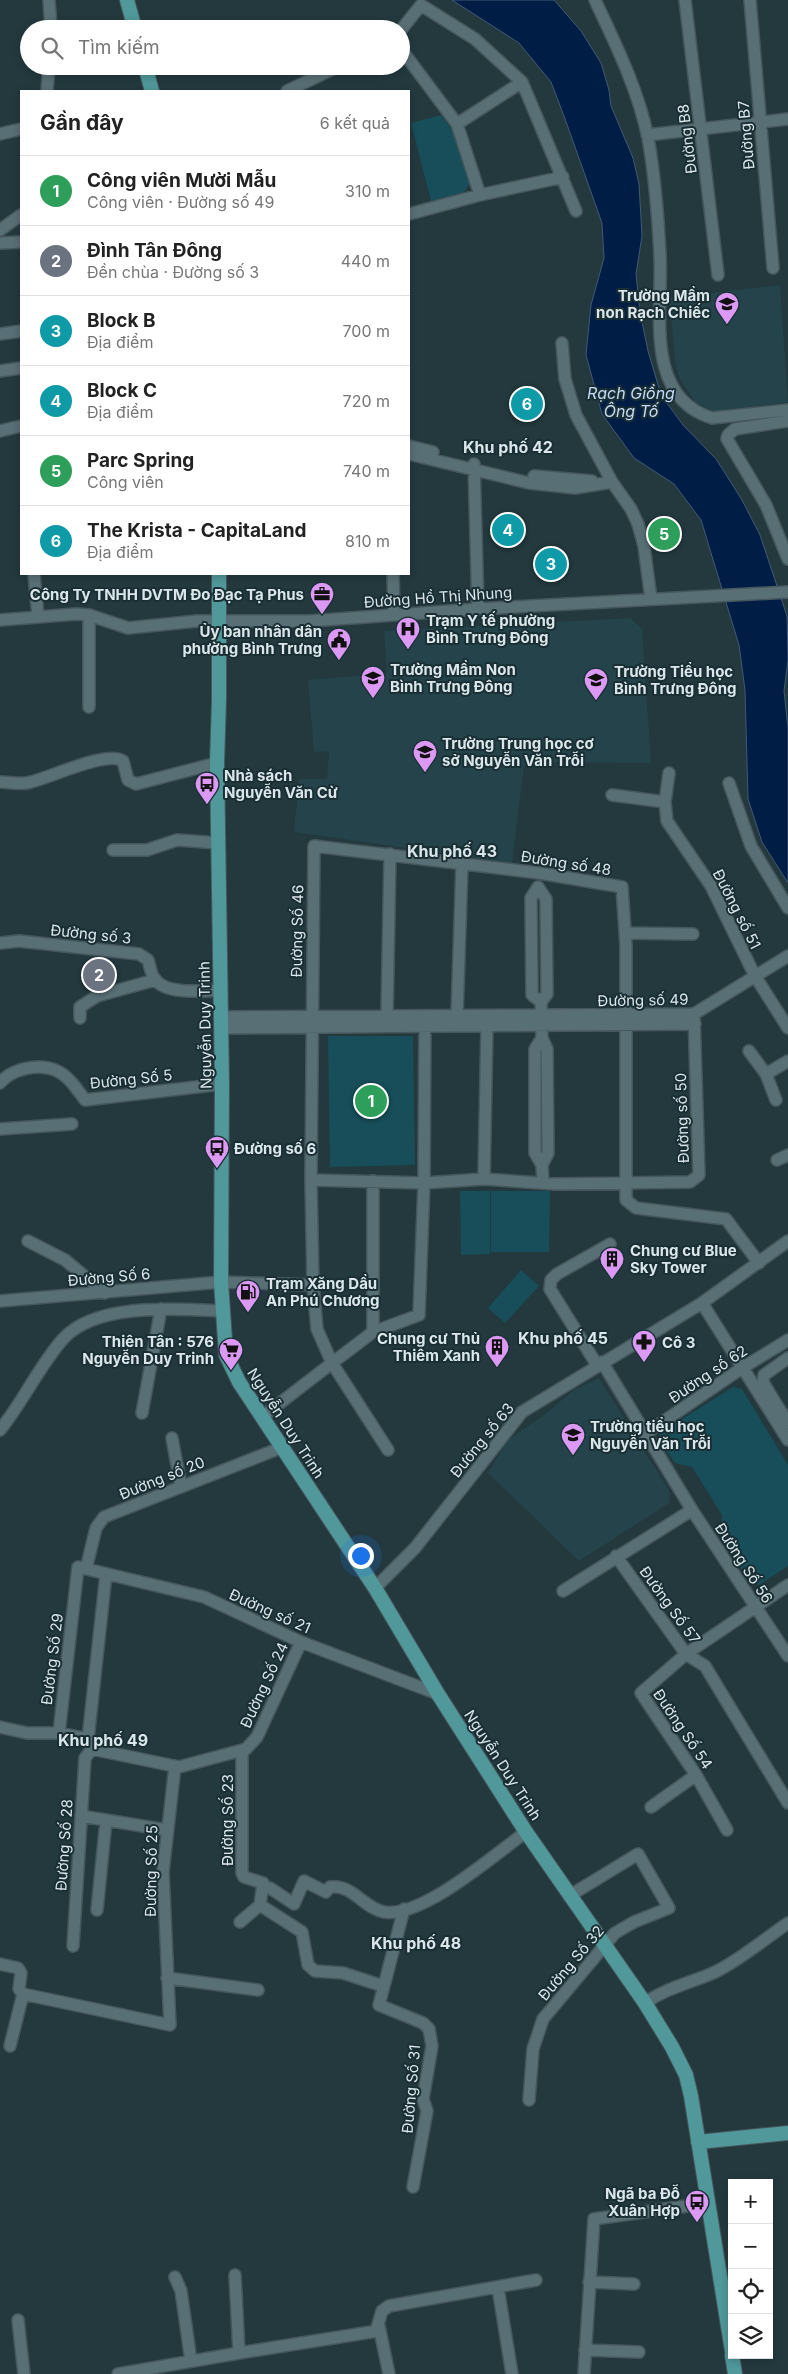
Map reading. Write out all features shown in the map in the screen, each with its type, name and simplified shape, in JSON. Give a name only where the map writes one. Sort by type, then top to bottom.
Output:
[{"type":"main road","points":[[127,0],[133,20]]},
{"type":"main road","points":[[148,75],[152,90]]},
{"type":"main road","name":"Nguyễn Duy Trinh","points":[[219,575],[217,763],[222,1084],[221,1282],[226,1355],[239,1382],[374,1588],[438,1694],[526,1832],[645,2004],[672,2047],[686,2075],[695,2120],[705,2142],[708,2203],[728,2326]]},
{"type":"main road","points":[[705,2142],[788,2133]]},
{"type":"main road","points":[[733,2359],[736,2374]]},
{"type":"street","points":[[49,0],[50,20]]},
{"type":"street","points":[[595,0],[630,76],[652,159],[660,256],[661,353],[667,374],[676,392],[693,410],[712,418],[788,410]]},
{"type":"street","name":"Đường B8","points":[[685,0],[718,275]]},
{"type":"street","name":"Đường B7","points":[[750,0],[773,268]]},
{"type":"street","points":[[407,20],[419,2],[475,39],[522,82],[563,176],[576,211]]},
{"type":"street","points":[[410,61],[457,124],[480,195]]},
{"type":"street","points":[[48,90],[49,75]]},
{"type":"street","points":[[289,90],[320,75]]},
{"type":"street","points":[[457,124],[522,82]]},
{"type":"street","points":[[647,135],[788,118]]},
{"type":"street","points":[[0,134],[20,129]]},
{"type":"street","points":[[410,214],[563,176]]},
{"type":"street","points":[[0,230],[20,216]]},
{"type":"street","points":[[0,243],[20,242]]},
{"type":"street","points":[[0,334],[20,331]]},
{"type":"street","points":[[562,342],[565,379],[576,415],[612,482],[638,524],[644,546],[651,599]]},
{"type":"street","points":[[0,371],[20,368]]},
{"type":"street","points":[[788,421],[735,429],[728,435],[727,439],[766,505],[788,559]]},
{"type":"street","points":[[0,431],[20,426]]},
{"type":"street","points":[[410,446],[474,467]]},
{"type":"street","points":[[410,454],[575,488],[612,482]]},
{"type":"street","points":[[474,467],[478,609]]},
{"type":"street","points":[[34,575],[38,616]]},
{"type":"street","points":[[393,575],[394,615]]},
{"type":"street","name":"Đường Hồ Thị Nhung","points":[[0,620],[38,616],[89,615],[128,628],[197,621],[310,621],[478,609],[783,593]]},
{"type":"street","points":[[89,615],[89,707]]},
{"type":"street","points":[[0,782],[29,783],[82,763],[118,759],[123,761],[128,780],[136,784],[217,763]]},
{"type":"street","name":"Đường số 51","points":[[669,774],[665,802],[666,821],[711,886],[755,976],[788,1028]]},
{"type":"street","points":[[729,783],[751,846],[788,908]]},
{"type":"street","points":[[612,795],[665,802]]},
{"type":"street","points":[[113,850],[147,850],[177,840],[218,843]]},
{"type":"street","name":"Đường số 48","points":[[314,846],[539,873],[622,887],[625,933],[626,1200],[636,1208],[726,1218],[758,1263]]},
{"type":"street","name":"Đường Số 46","points":[[314,846],[310,1180],[313,1285],[317,1329],[332,1363],[388,1450]]},
{"type":"street","points":[[387,1016],[390,854]]},
{"type":"street","points":[[457,1016],[462,863]]},
{"type":"street","points":[[539,873],[538,887],[546,899],[547,994],[541,1002],[542,1038],[547,1049],[548,1144],[548,1153],[542,1164],[542,1183]]},
{"type":"street","points":[[625,933],[693,934]]},
{"type":"street","name":"Đường số 3","points":[[0,943],[18,941],[139,954],[148,960],[155,980]]},
{"type":"street","name":"Đường số 49","points":[[221,1022],[311,1022],[387,1016],[425,1021],[457,1016],[542,1021],[694,1019],[755,976],[788,956]]},
{"type":"street","points":[[80,1018],[80,1007],[97,996],[155,980],[164,986],[178,990],[221,990]]},
{"type":"street","name":"Đường số 50","points":[[626,1183],[690,1182],[699,1175],[694,1019]]},
{"type":"street","points":[[311,1022],[425,1021],[486,1026],[542,1021]]},
{"type":"street","points":[[262,1417],[373,1332],[418,1315],[424,1184],[425,1021]]},
{"type":"street","points":[[484,1179],[486,1026]]},
{"type":"street","points":[[749,1051],[766,1074],[776,1100]]},
{"type":"street","points":[[766,1074],[788,1061]]},
{"type":"street","name":"Đường Số 5","points":[[0,1083],[21,1069],[40,1067],[56,1070],[74,1084],[85,1100],[222,1084]]},
{"type":"street","points":[[0,1129],[72,1124]]},
{"type":"street","points":[[777,1160],[788,1155]]},
{"type":"street","points":[[310,1180],[424,1184],[484,1179],[542,1183],[626,1183]]},
{"type":"street","points":[[373,1181],[373,1332]]},
{"type":"street","points":[[28,1241],[65,1260],[105,1293]]},
{"type":"street","name":"Đường số 63","points":[[374,1588],[415,1548],[522,1412],[702,1303],[788,1241]]},
{"type":"street","name":"Đường Số 56","points":[[610,1244],[557,1274],[551,1280],[550,1289],[788,1656]]},
{"type":"street","name":"Đường Số 6","points":[[0,1301],[221,1282],[313,1285]]},
{"type":"street","points":[[702,1303],[742,1368],[788,1423]]},
{"type":"street","points":[[0,1430],[64,1338],[94,1318],[161,1309],[224,1311]]},
{"type":"street","points":[[142,1413],[161,1309]]},
{"type":"street","name":"Đường số 62","points":[[645,1434],[742,1368],[788,1340]]},
{"type":"street","points":[[788,1358],[764,1375],[763,1382],[769,1402],[788,1440]]},
{"type":"street","points":[[172,1438],[182,1487]]},
{"type":"street","name":"Đường số 20","points":[[86,1569],[96,1528],[104,1517],[282,1447]]},
{"type":"street","points":[[563,1591],[692,1510]]},
{"type":"street","name":"Đường Số 57","points":[[616,1556],[686,1654],[705,1666],[788,1803]]},
{"type":"street","name":"Đường Số 29","points":[[59,1733],[78,1567],[86,1569]]},
{"type":"street","name":"Đường số 21","points":[[86,1569],[204,1597],[301,1642],[438,1694]]},
{"type":"street","name":"Đường Số 28","points":[[73,1946],[85,1758],[90,1744],[106,1574]]},
{"type":"street","points":[[755,1606],[788,1585]]},
{"type":"street","name":"Đường Số 54","points":[[728,1830],[696,1774],[640,1692],[686,1654],[755,1606]]},
{"type":"street","name":"Đường Số 24","points":[[90,1744],[180,1767],[246,1749],[257,1737],[301,1642]]},
{"type":"street","points":[[0,1727],[27,1733],[59,1733],[90,1744]]},
{"type":"street","name":"Đường Số 23","points":[[242,1750],[242,1873],[244,1876],[263,1883],[260,1905]]},
{"type":"street","name":"Đường Số 25","points":[[23,1994],[170,2024],[163,1872],[174,1766]]},
{"type":"street","points":[[651,1807],[696,1774]]},
{"type":"street","points":[[81,1816],[167,1830]]},
{"type":"street","points":[[97,1910],[106,1821]]},
{"type":"street","points":[[270,1888],[294,1904],[304,1881],[326,1892],[330,1887],[337,1886],[346,1888],[382,1912],[404,1909],[442,1895],[526,1832]]},
{"type":"street","name":"Đường Số 32","points":[[529,2100],[533,2049],[543,2020],[603,1945],[624,1927],[669,1908],[638,1854],[569,1896]]},
{"type":"street","points":[[240,1922],[260,1905],[302,1932],[308,1966],[315,1971],[343,1973],[383,1986]]},
{"type":"street","name":"Đường Số 31","points":[[404,1909],[379,2005],[424,2023],[429,2029],[432,2046],[423,2099],[427,2112],[413,2187]]},
{"type":"street","points":[[645,2004],[656,1996],[684,1983],[714,1972],[788,1923]]},
{"type":"street","points":[[0,1964],[20,1970],[19,1989],[23,1994],[10,2046]]},
{"type":"street","points":[[167,1978],[258,1990]]},
{"type":"street","points":[[584,2374],[594,2219],[708,2203]]},
{"type":"street","points":[[235,2275],[238,2353]]},
{"type":"street","points":[[175,2277],[181,2291],[191,2361]]},
{"type":"street","points":[[118,2374],[376,2331],[382,2311],[389,2306],[536,2280]]},
{"type":"street","points":[[590,2282],[634,2284]]},
{"type":"street","points":[[498,2288],[512,2374]]},
{"type":"street","points":[[18,2320],[24,2374]]},
{"type":"street","points":[[379,2326],[389,2374]]},
{"type":"street","points":[[585,2350],[639,2352]]},
{"type":"shaded area","points":[[441,115],[454,133],[470,183],[464,192],[431,201],[411,123]]},
{"type":"shaded area","name":"Trường Mầm non Rạch Chiếc","points":[[780,285],[788,402],[715,411],[696,403],[680,379],[676,367],[669,298]]},
{"type":"shaded area","points":[[630,618],[642,629],[651,763],[550,762],[549,766],[524,766],[512,863],[294,832],[299,779],[327,779],[329,751],[314,752],[308,680],[387,673],[384,631]]},
{"type":"shaded area","points":[[328,1036],[413,1036],[415,1165],[330,1167]]},
{"type":"shaded area","points":[[460,1191],[490,1191],[490,1254],[461,1255]]},
{"type":"shaded area","points":[[491,1191],[550,1191],[549,1252],[491,1252]]},
{"type":"shaded area","points":[[521,1270],[539,1286],[505,1323],[488,1308]]},
{"type":"shaded area","name":"Trường tiểu học Nguyễn Văn Trỗi","points":[[599,1378],[670,1492],[669,1503],[579,1561],[488,1473],[508,1440],[544,1415],[574,1390]]},
{"type":"shaded area","points":[[733,1387],[742,1389],[788,1465],[788,1566],[759,1585],[750,1582],[720,1533],[722,1515],[692,1467],[675,1463],[659,1440],[660,1433]]},
{"type":"water","name":"Rạch Giồng Ông Tố","points":[[452,0],[554,0],[581,31],[601,63],[609,90],[611,106],[633,158],[639,184],[642,236],[636,274],[640,312],[648,351],[661,395],[683,425],[716,459],[742,500],[760,535],[787,616],[788,660],[784,691],[788,728],[788,883],[762,842],[748,799],[745,690],[739,645],[701,520],[674,484],[634,458],[602,414],[586,355],[591,305],[604,258],[602,223],[564,116],[551,82],[519,43]]},
{"type":"place","name":"Trường Mầm non Rạch Chiếc","points":[[727,325]]},
{"type":"place","name":"The Krista - CapitaLand","points":[[527,404]]},
{"type":"place","name":"Block C","points":[[508,530]]},
{"type":"place","name":"Parc Spring","points":[[664,534]]},
{"type":"place","name":"Block B","points":[[551,564]]},
{"type":"place","name":"Công Ty TNHH DVTM Đo Đạc Tạ Phus","points":[[322,615]]},
{"type":"place","name":"Trạm Y tế phường Bình Trưng Đông","points":[[408,650]]},
{"type":"place","name":"Ủy ban nhân dân phường Bình Trưng","points":[[339,661]]},
{"type":"place","name":"Trường Mầm Non Bình Trưng Đông","points":[[373,699]]},
{"type":"place","name":"Trường Tiểu học Bình Trưng Đông","points":[[596,701]]},
{"type":"place","name":"Trường Trung học cơ sở Nguyễn Văn Trỗi","points":[[425,773]]},
{"type":"place","name":"Nhà sách Nguyễn Văn Cừ","points":[[207,805]]},
{"type":"place","name":"Đình Tân Đông","points":[[99,975]]},
{"type":"place","name":"Công viên Mười Mẫu","points":[[371,1101]]},
{"type":"place","name":"Đường số 6","points":[[217,1169]]},
{"type":"place","name":"Chung cư Blue Sky Tower","points":[[612,1280]]},
{"type":"place","name":"Trạm Xăng Dầu An Phú Chương","points":[[248,1313]]},
{"type":"place","name":"Cô 3","points":[[644,1363]]},
{"type":"place","name":"Chung cư Thủ Thiêm Xanh","points":[[497,1368]]},
{"type":"place","name":"Thiên Tân : 576 Nguyễn Duy Trinh","points":[[231,1371]]},
{"type":"place","name":"Trường tiểu học Nguyễn Văn Trỗi","points":[[573,1456]]},
{"type":"place","name":"Ngã ba Đỗ Xuân Hợp","points":[[697,2223]]},
{"type":"district","name":"Khu phố 42","points":[[508,447]]},
{"type":"district","name":"Khu phố 43","points":[[452,851]]},
{"type":"district","name":"Khu phố 45","points":[[563,1338]]},
{"type":"district","name":"Khu phố 49","points":[[103,1740]]},
{"type":"district","name":"Khu phố 48","points":[[416,1943]]}]
